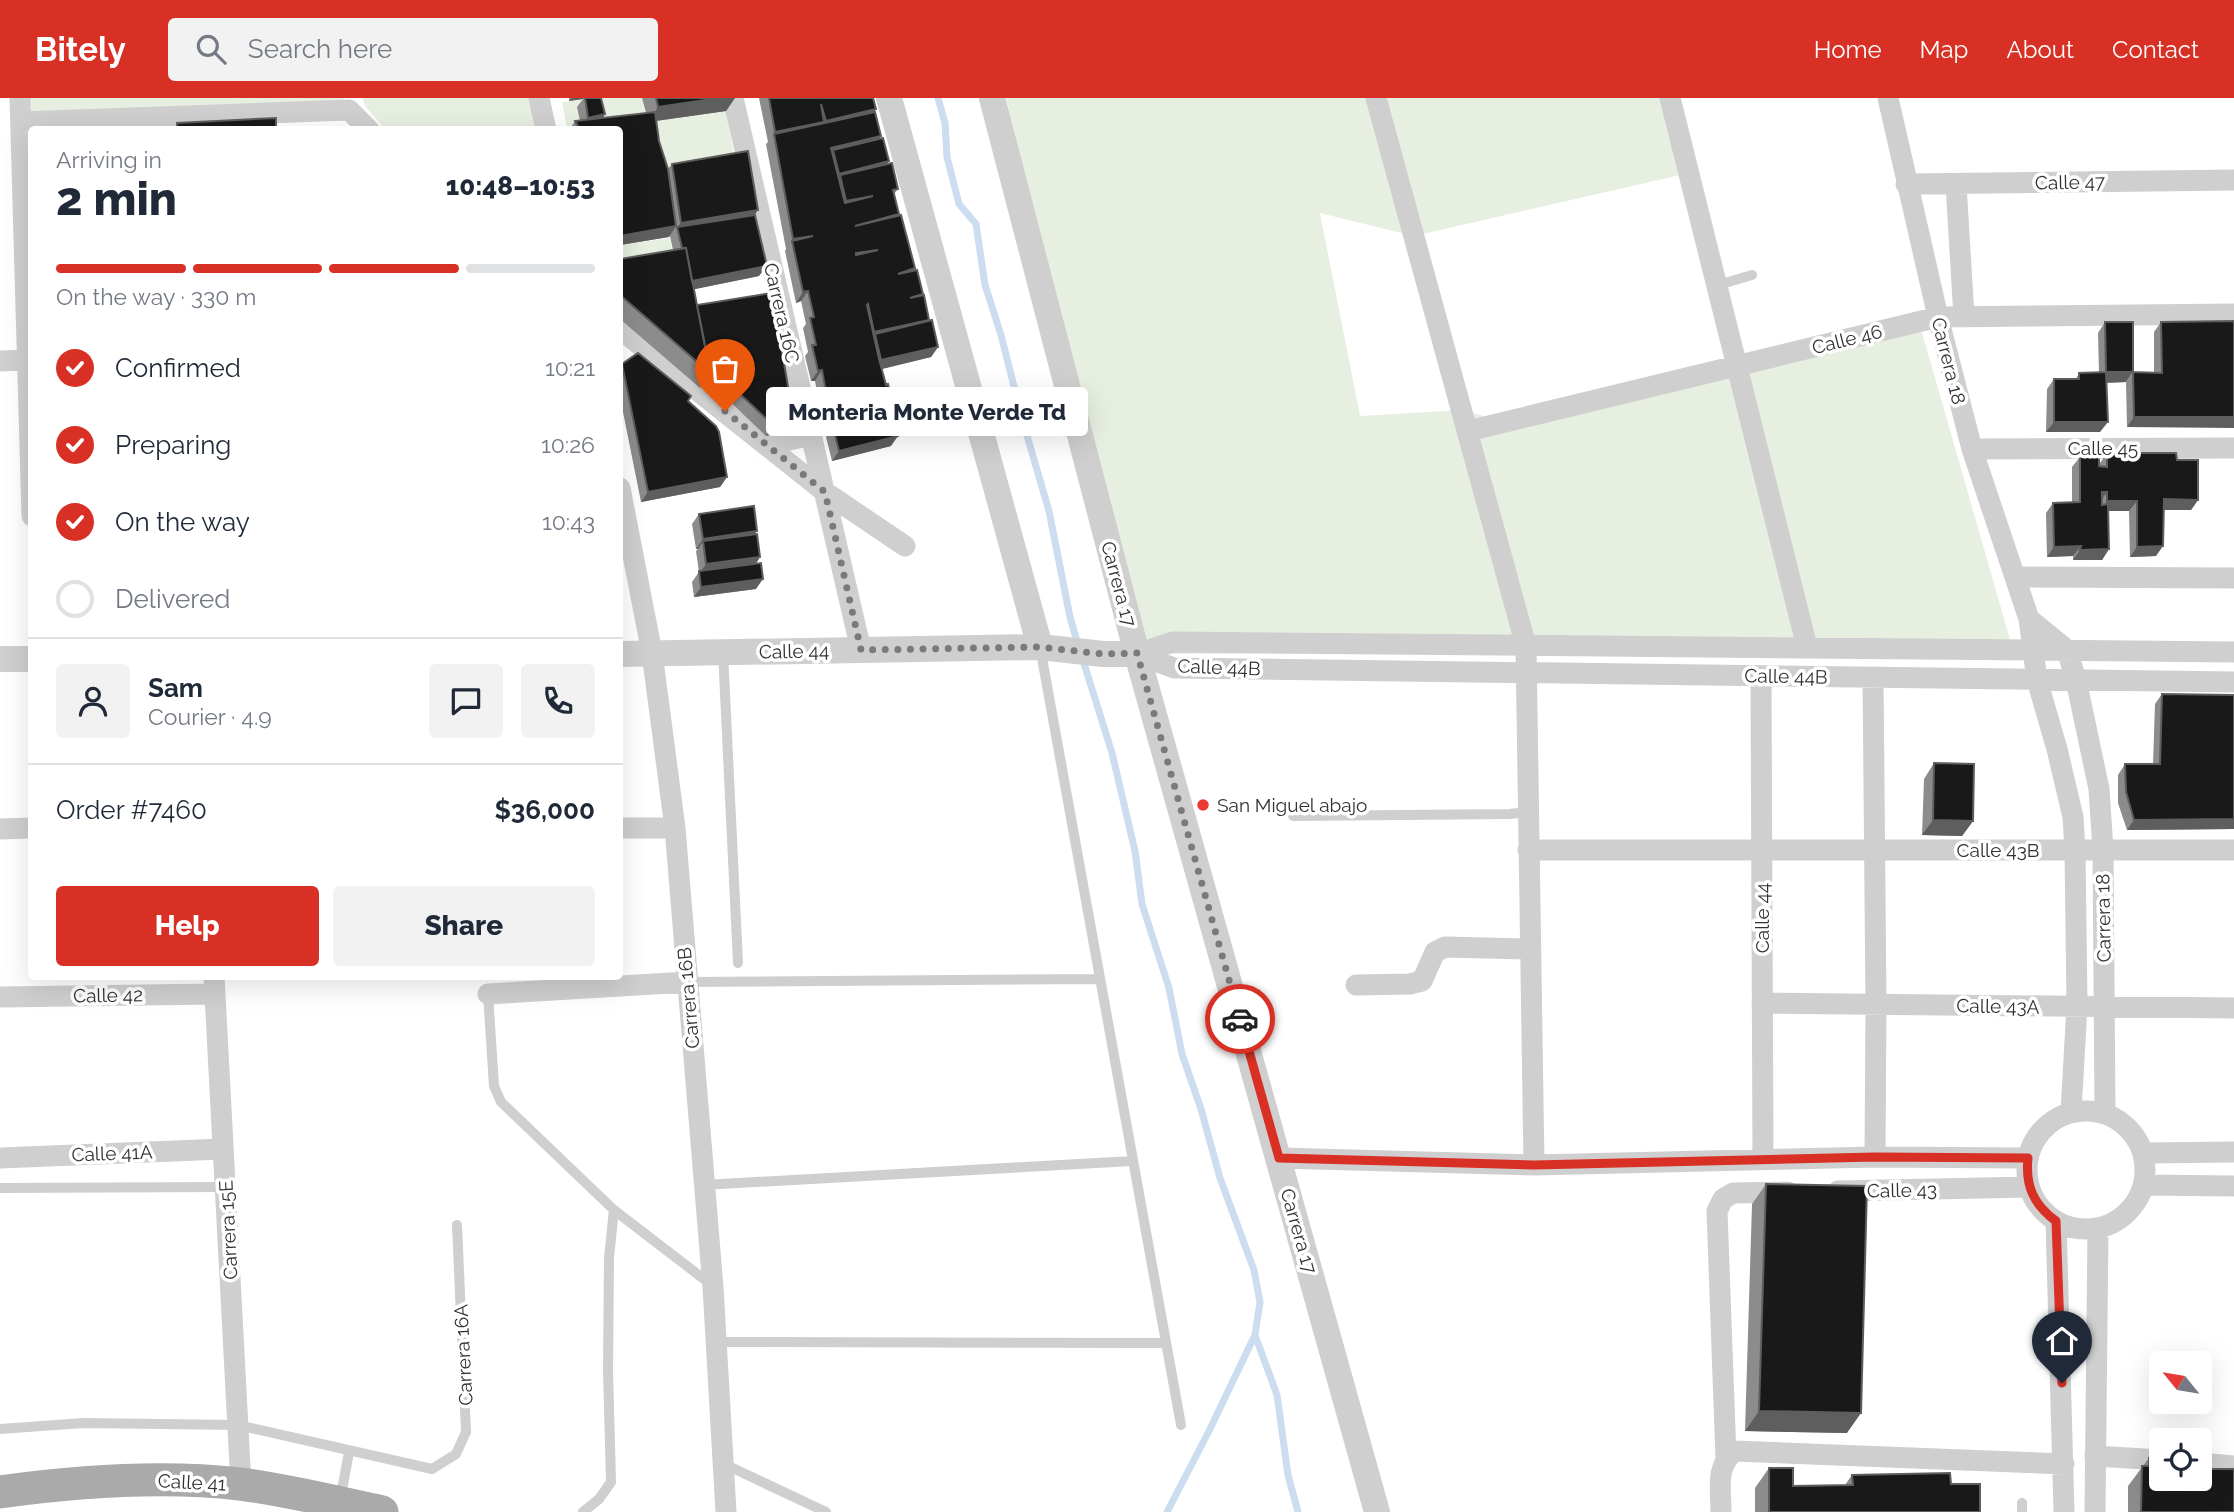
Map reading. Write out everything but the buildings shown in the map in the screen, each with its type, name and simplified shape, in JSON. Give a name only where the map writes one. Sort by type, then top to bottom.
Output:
[{"type":"main road","name":"Calle 41","points":[[0,1492],[98,1481],[166,1480],[241,1485],[382,1512]]},
{"type":"street","points":[[20,98],[28,300],[28,390]]},
{"type":"street","points":[[539,98],[545,126]]},
{"type":"street","name":"Carrera 16C","points":[[733,98],[861,650]]},
{"type":"street","points":[[889,98],[1046,648]]},
{"type":"street","name":"Carrera 17","points":[[992,98],[1137,653],[1377,1512]]},
{"type":"street","points":[[1376,98],[1526,646],[1534,1165]]},
{"type":"street","points":[[1670,98],[1807,647]]},
{"type":"street","name":"Carrera 18","points":[[1888,98],[1906,184],[1972,449],[2029,619],[2037,680],[2073,817],[2076,850],[2077,1006],[2071,1112]]},
{"type":"street","points":[[21,122],[349,112],[365,126]]},
{"type":"street","name":"Calle 47","points":[[1906,184],[2234,180]]},
{"type":"street","points":[[1956,184],[1964,317]]},
{"type":"street","name":"Calle 46","points":[[1468,431],[1938,317],[2234,314]]},
{"type":"street","points":[[623,331],[825,492],[905,546]]},
{"type":"street","points":[[0,361],[27,360]]},
{"type":"street","points":[[767,444],[811,435]]},
{"type":"street","name":"Calle 45","points":[[1972,449],[2234,448]]},
{"type":"street","name":"Carrera 16B","points":[[623,503],[652,653],[675,828],[713,1286],[726,1512]]},
{"type":"street","points":[[2015,578],[2234,578]]},
{"type":"street","points":[[2029,619],[2067,650]]},
{"type":"street","name":"Calle 44B","points":[[1137,653],[1173,642],[2234,652]]},
{"type":"street","points":[[1220,643],[1220,668]]},
{"type":"street","name":"Calle 44","points":[[623,654],[1046,648],[1103,654],[1137,653]]},
{"type":"street","name":"Carrera 18","points":[[2067,650],[2099,789],[2103,850],[2105,1113]]},
{"type":"street","name":"Calle 44B","points":[[1137,653],[1174,668],[2234,682]]},
{"type":"street","points":[[0,659],[28,659]]},
{"type":"street","name":"Calle 44","points":[[1761,676],[1763,1160]]},
{"type":"street","points":[[1873,677],[1875,1157]]},
{"type":"street","points":[[0,829],[28,828]]},
{"type":"street","points":[[623,828],[675,828]]},
{"type":"street","name":"Calle 43B","points":[[1528,850],[2234,850]]},
{"type":"street","points":[[1356,985],[1410,984],[1422,981],[1435,952],[1445,947],[1529,949]]},
{"type":"street","points":[[488,994],[687,982]]},
{"type":"street","name":"Calle 42","points":[[0,997],[215,985]]},
{"type":"street","name":"Carrera 15E","points":[[215,985],[241,1485]]},
{"type":"street","name":"Calle 43A","points":[[1762,1003],[2234,1008]]},
{"type":"street","points":[[2094,1110],[2105,1113],[2129,1128],[2143,1153],[2146,1169],[2143,1185],[2131,1208],[2121,1217],[2098,1228],[2069,1227],[2044,1212],[2029,1187],[2026,1173],[2033,1142],[2042,1129],[2071,1112],[2094,1110]]},
{"type":"street","name":"Calle 41A","points":[[0,1158],[223,1149]]},
{"type":"street","points":[[2143,1153],[2234,1152]]},
{"type":"street","name":"Calle 43","points":[[1279,1158],[1534,1165],[1875,1157],[2028,1158]]},
{"type":"street","points":[[2143,1185],[2234,1186]]},
{"type":"street","name":"Calle 43","points":[[1726,1458],[1717,1211],[1723,1199],[1733,1193],[2029,1187]]},
{"type":"street","points":[[2056,1221],[2064,1512]]},
{"type":"street","points":[[2095,1512],[2098,1228]]},
{"type":"street","points":[[1721,1512],[1721,1469],[1726,1458],[1735,1451],[2064,1464]]},
{"type":"street","points":[[2095,1456],[2149,1459]]},
{"type":"street","points":[[2212,1464],[2234,1466]]},
{"type":"lane","points":[[1718,285],[1752,275]]},
{"type":"lane","points":[[1046,648],[1099,979],[1181,1425]]},
{"type":"lane","points":[[723,652],[738,962]]},
{"type":"lane","points":[[1293,816],[1527,812]]},
{"type":"lane","points":[[687,982],[1099,979]]},
{"type":"lane","points":[[488,994],[494,1086],[501,1102],[614,1210],[713,1286]]},
{"type":"lane","points":[[703,1185],[1132,1161]]},
{"type":"lane","points":[[0,1188],[225,1186]]},
{"type":"lane","points":[[583,1512],[599,1499],[611,1482],[608,1371],[609,1282],[614,1210]]},
{"type":"lane","name":"Carrera 16A","points":[[349,1452],[432,1469],[456,1454],[466,1432],[457,1226]]},
{"type":"lane","points":[[715,1342],[1166,1343]]},
{"type":"lane","points":[[0,1429],[83,1423],[238,1425],[349,1452],[339,1503]]},
{"type":"lane","points":[[723,1464],[826,1512]]},
{"type":"green space","points":[[30,98],[343,98],[344,102],[31,112]]},
{"type":"green space","points":[[363,98],[534,98],[540,126],[382,126],[365,106]]},
{"type":"green space","points":[[593,98],[642,98],[647,122],[566,126],[562,102]]},
{"type":"green space","points":[[1006,98],[1670,98],[1689,173],[1414,236],[1320,213],[1360,416],[1462,410],[1504,422],[1919,322],[2013,650],[1137,654]]},
{"type":"green space","points":[[726,111],[736,166],[661,179],[648,122]]},
{"type":"green space","points":[[670,238],[675,263],[623,272],[623,245]]},
{"type":"waterway","points":[[938,98],[945,123],[947,157],[959,204],[976,224],[985,285],[1049,511],[1078,645]]},
{"type":"waterway","points":[[1082,657],[1112,753],[1135,851],[1142,904],[1169,988],[1182,1054],[1220,1178],[1254,1270],[1260,1302],[1255,1335],[1167,1512]]},
{"type":"waterway","points":[[1255,1335],[1277,1395],[1288,1475],[1298,1512]]},
{"type":"way so far","points":[[725,411],[825,492],[861,650],[1040,647],[1103,654],[1137,653],[1240,1019]]},
{"type":"place","name":"Monteria Monte Verde Td","points":[[725,411]]},
{"type":"place","name":"San Miguel abajo","points":[[1203,805]]},
{"type":"route","points":[[1240,1019],[1279,1158],[1534,1165],[1875,1157],[2028,1158],[2026,1173],[2035,1201],[2056,1221],[2062,1383]]}]
